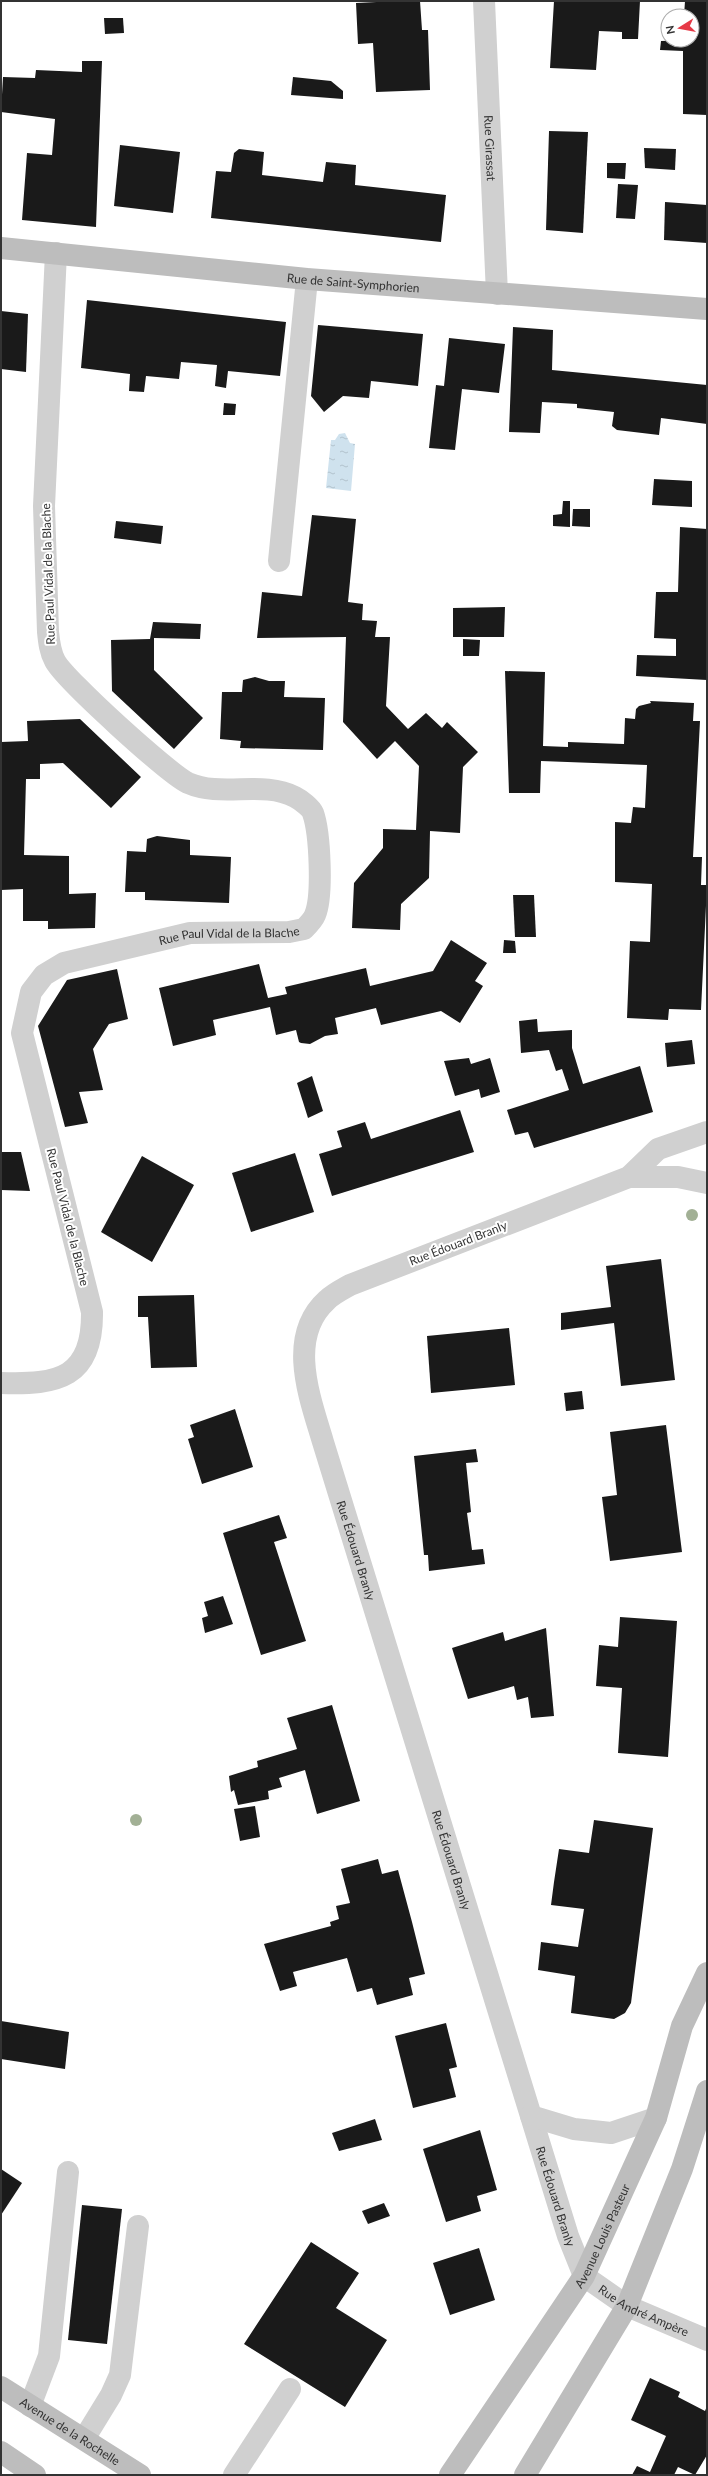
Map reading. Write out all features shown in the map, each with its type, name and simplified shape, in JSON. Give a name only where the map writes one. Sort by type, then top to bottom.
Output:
[{"type":"main road","name":"Rue de Saint-Symphorien","points":[[1,248],[307,279],[497,294],[707,308]]},
{"type":"main road","name":"Avenue Louis Pasteur","points":[[450,2475],[584,2276],[656,2118],[682,2026],[707,1973]]},
{"type":"main road","points":[[525,2475],[627,2306],[675,2189],[707,2092]]},
{"type":"main road","name":"Avenue de la Rochelle","points":[[1,2387],[140,2475]]},
{"type":"main road","points":[[1,2452],[35,2475]]},
{"type":"street","name":"Rue Girassat","points":[[484,1],[497,294]]},
{"type":"street","name":"Rue Paul Vidal de la Blache","points":[[1,1383],[28,1384],[62,1377],[76,1369],[86,1350],[92,1331],[92,1312],[22,1033],[31,992],[44,976],[64,963],[190,933],[289,932],[304,929],[315,916],[320,898],[318,829],[312,811],[296,797],[274,790],[208,788],[188,783],[169,771],[77,686],[55,661],[48,632],[44,506],[56,253]]},
{"type":"street","points":[[279,561],[307,279]]},
{"type":"street","name":"Rue Édouard Branly","points":[[630,1177],[658,1149],[707,1132]]},
{"type":"street","name":"Rue Édouard Branly","points":[[584,2276],[568,2236],[308,1391],[303,1357],[309,1325],[326,1300],[350,1285],[630,1177],[678,1177],[707,1183]]},
{"type":"street","points":[[531,2116],[574,2129],[611,2133],[656,2118]]},
{"type":"street","points":[[30,2406],[49,2356],[68,2172]]},
{"type":"street","points":[[84,2439],[111,2395],[120,2375],[138,2226]]},
{"type":"street","name":"Rue André Ampère","points":[[584,2276],[627,2306],[707,2340]]},
{"type":"street","points":[[234,2475],[290,2389]]},
{"type":"water","points":[[345,433],[350,443],[355,444],[351,491],[326,488],[331,440],[335,440],[339,434]]},
{"type":"building","points":[[420,1],[422,30],[428,30],[430,90],[376,92],[373,43],[358,44],[356,3]]},
{"type":"building","points":[[554,1],[640,1],[638,39],[622,39],[622,32],[599,31],[596,70],[550,68]]},
{"type":"building","points":[[685,1],[707,1],[707,115],[683,114],[683,51],[660,50],[660,48],[700,48],[700,8],[685,8]]},
{"type":"building","points":[[104,18],[123,18],[124,33],[105,34]]},
{"type":"building","points":[[82,61],[102,61],[96,227],[22,220],[27,153],[52,155],[55,119],[1,112],[3,77],[35,78],[36,70],[82,72]]},
{"type":"building","points":[[293,77],[331,81],[343,91],[343,99],[291,95]]},
{"type":"building","points":[[549,131],[588,132],[583,233],[546,230]]},
{"type":"building","points":[[120,145],[180,152],[173,213],[114,206]]},
{"type":"building","points":[[644,148],[676,149],[675,170],[645,168]]},
{"type":"building","points":[[239,149],[264,152],[262,175],[323,182],[326,162],[356,165],[355,185],[446,195],[441,242],[211,218],[216,171],[231,172],[234,153]]},
{"type":"building","points":[[607,163],[626,163],[625,179],[607,178]]},
{"type":"building","points":[[618,184],[638,185],[635,219],[616,218]]},
{"type":"building","points":[[665,202],[707,205],[707,243],[664,240]]},
{"type":"building","points":[[87,300],[286,322],[280,376],[228,371],[226,388],[215,386],[217,365],[181,362],[179,379],[146,376],[144,392],[129,391],[130,374],[81,368]]},
{"type":"building","points":[[1,311],[28,314],[26,372],[1,369]]},
{"type":"building","points":[[318,325],[423,334],[418,386],[371,381],[369,398],[343,396],[324,412],[311,396]]},
{"type":"building","points":[[513,327],[553,330],[552,370],[707,385],[707,424],[661,418],[659,435],[617,430],[612,426],[614,412],[577,408],[577,404],[542,402],[540,433],[509,432]]},
{"type":"building","points":[[449,338],[505,344],[499,393],[462,389],[455,450],[429,448],[436,385],[444,386]]},
{"type":"building","points":[[224,403],[236,404],[235,415],[223,415]]},
{"type":"building","points":[[654,479],[692,481],[692,507],[652,505]]},
{"type":"building","points":[[563,501],[570,501],[570,527],[553,526],[553,515],[562,514]]},
{"type":"building","points":[[573,509],[590,509],[590,527],[572,526]]},
{"type":"building","points":[[312,515],[356,519],[348,602],[363,604],[362,620],[377,621],[375,637],[390,637],[386,706],[408,729],[426,713],[442,728],[447,722],[478,752],[463,767],[460,833],[430,831],[429,878],[401,904],[400,930],[352,928],[354,883],[383,848],[383,829],[416,830],[419,766],[395,741],[377,759],[343,722],[346,637],[257,638],[262,592],[302,596]]},
{"type":"building","points":[[116,521],[163,526],[161,544],[114,538]]},
{"type":"building","points":[[680,527],[707,529],[707,680],[636,676],[637,655],[676,656],[676,639],[654,638],[656,592],[678,592]]},
{"type":"building","points":[[505,607],[504,637],[453,637],[453,608]]},
{"type":"building","points":[[153,622],[201,624],[200,639],[154,638],[154,670],[203,718],[174,749],[112,691],[111,640],[150,639]]},
{"type":"building","points":[[463,639],[480,640],[479,656],[463,656]]},
{"type":"building","points":[[505,671],[545,672],[543,746],[568,747],[568,742],[624,744],[625,718],[635,719],[636,709],[639,706],[651,703],[650,701],[694,703],[693,721],[700,721],[693,857],[702,857],[701,885],[707,885],[701,1010],[669,1009],[668,1020],[627,1018],[630,941],[650,942],[652,884],[615,882],[615,822],[631,823],[633,807],[645,808],[647,765],[541,761],[540,793],[509,793]]},
{"type":"building","points":[[255,677],[269,681],[285,681],[284,697],[325,698],[323,750],[240,748],[241,741],[220,739],[222,692],[242,692],[243,680]]},
{"type":"building","points":[[80,719],[141,777],[111,808],[63,763],[40,764],[40,779],[26,779],[24,855],[69,856],[69,894],[96,893],[95,928],[48,929],[48,921],[23,921],[23,889],[1,890],[1,742],[28,741],[27,721]]},
{"type":"building","points":[[157,836],[190,840],[190,855],[231,857],[229,903],[145,900],[145,892],[125,892],[127,851],[146,852],[147,839]]},
{"type":"building","points":[[513,895],[534,895],[536,937],[515,937]]},
{"type":"building","points":[[451,940],[487,963],[475,981],[483,986],[460,1023],[441,1011],[381,1025],[376,1008],[335,1018],[338,1034],[325,1036],[310,1044],[299,1042],[296,1030],[276,1035],[270,1007],[213,1020],[216,1035],[173,1046],[159,988],[259,964],[268,998],[287,994],[285,987],[366,968],[370,986],[433,971]]},
{"type":"building","points":[[504,940],[515,941],[516,953],[503,953]]},
{"type":"building","points":[[117,969],[128,1019],[109,1024],[93,1049],[103,1090],[79,1092],[88,1123],[65,1127],[38,1026],[67,980]]},
{"type":"building","points":[[537,1019],[538,1032],[572,1030],[572,1048],[583,1084],[640,1066],[653,1112],[534,1148],[528,1132],[515,1135],[507,1110],[569,1090],[562,1069],[556,1071],[549,1050],[521,1053],[519,1021]]},
{"type":"building","points":[[692,1040],[695,1064],[667,1067],[665,1043]]},
{"type":"building","points":[[469,1058],[471,1064],[490,1058],[500,1092],[481,1098],[479,1089],[455,1096],[444,1061]]},
{"type":"building","points":[[312,1076],[323,1111],[308,1118],[297,1083]]},
{"type":"building","points":[[460,1110],[474,1152],[332,1196],[319,1154],[342,1147],[337,1131],[365,1122],[371,1139]]},
{"type":"building","points":[[1,1152],[21,1152],[30,1191],[1,1190]]},
{"type":"building","points":[[295,1153],[314,1212],[251,1232],[232,1173]]},
{"type":"building","points":[[142,1156],[194,1185],[152,1262],[101,1232]]},
{"type":"building","points":[[661,1259],[675,1380],[621,1386],[614,1323],[561,1330],[561,1313],[611,1307],[606,1266]]},
{"type":"building","points":[[194,1295],[197,1367],[151,1368],[148,1317],[138,1317],[138,1296]]},
{"type":"building","points":[[509,1328],[515,1385],[431,1393],[427,1336]]},
{"type":"building","points":[[582,1391],[584,1409],[566,1411],[564,1393]]},
{"type":"building","points":[[235,1409],[253,1467],[202,1484],[188,1439],[194,1437],[190,1425]]},
{"type":"building","points":[[666,1425],[682,1552],[610,1561],[602,1497],[617,1495],[610,1432]]},
{"type":"building","points":[[476,1449],[478,1462],[466,1463],[471,1512],[467,1513],[472,1550],[483,1549],[485,1564],[429,1571],[428,1555],[424,1555],[414,1456]]},
{"type":"building","points":[[279,1515],[287,1538],[274,1542],[306,1641],[261,1655],[223,1533]]},
{"type":"building","points":[[223,1596],[233,1624],[205,1633],[202,1618],[208,1616],[204,1602]]},
{"type":"building","points":[[620,1617],[677,1621],[668,1757],[618,1753],[622,1688],[596,1686],[599,1645],[618,1647]]},
{"type":"building","points":[[546,1628],[554,1716],[531,1718],[528,1697],[517,1700],[514,1686],[468,1699],[452,1648],[503,1632],[505,1641]]},
{"type":"building","points":[[332,1705],[360,1801],[317,1814],[305,1770],[279,1778],[282,1787],[268,1791],[269,1799],[238,1805],[234,1790],[231,1792],[229,1776],[258,1767],[257,1761],[297,1749],[287,1718]]},
{"type":"building","points":[[255,1806],[260,1837],[240,1841],[234,1809]]},
{"type":"building","points":[[594,1820],[653,1828],[631,2003],[625,2013],[614,2019],[571,2013],[575,1976],[538,1970],[541,1942],[578,1947],[584,1909],[551,1905],[559,1849],[589,1853]]},
{"type":"building","points":[[378,1859],[382,1874],[398,1870],[412,1922],[425,1974],[409,1978],[413,1995],[377,2005],[372,1988],[357,1992],[347,1958],[293,1972],[297,1986],[280,1991],[264,1944],[331,1926],[330,1922],[339,1919],[336,1906],[350,1903],[341,1869]]},
{"type":"building","points":[[1,2021],[69,2032],[65,2069],[1,2059]]},
{"type":"building","points":[[446,2023],[457,2067],[449,2069],[456,2097],[413,2108],[395,2036]]},
{"type":"building","points":[[375,2119],[382,2140],[339,2151],[332,2133]]},
{"type":"building","points":[[480,2130],[497,2190],[477,2196],[481,2211],[446,2222],[423,2149]]},
{"type":"building","points":[[1,2169],[22,2183],[1,2215]]},
{"type":"building","points":[[384,2203],[390,2216],[368,2224],[362,2211]]},
{"type":"building","points":[[82,2205],[122,2209],[107,2344],[68,2340]]},
{"type":"building","points":[[311,2242],[359,2273],[336,2308],[387,2340],[345,2407],[244,2344]]},
{"type":"building","points":[[479,2248],[495,2300],[450,2315],[433,2263]]},
{"type":"building","points":[[650,2378],[680,2392],[678,2397],[705,2411],[707,2406],[707,2455],[695,2475],[678,2467],[674,2475],[632,2475],[637,2466],[650,2472],[666,2436],[631,2420]]}]
